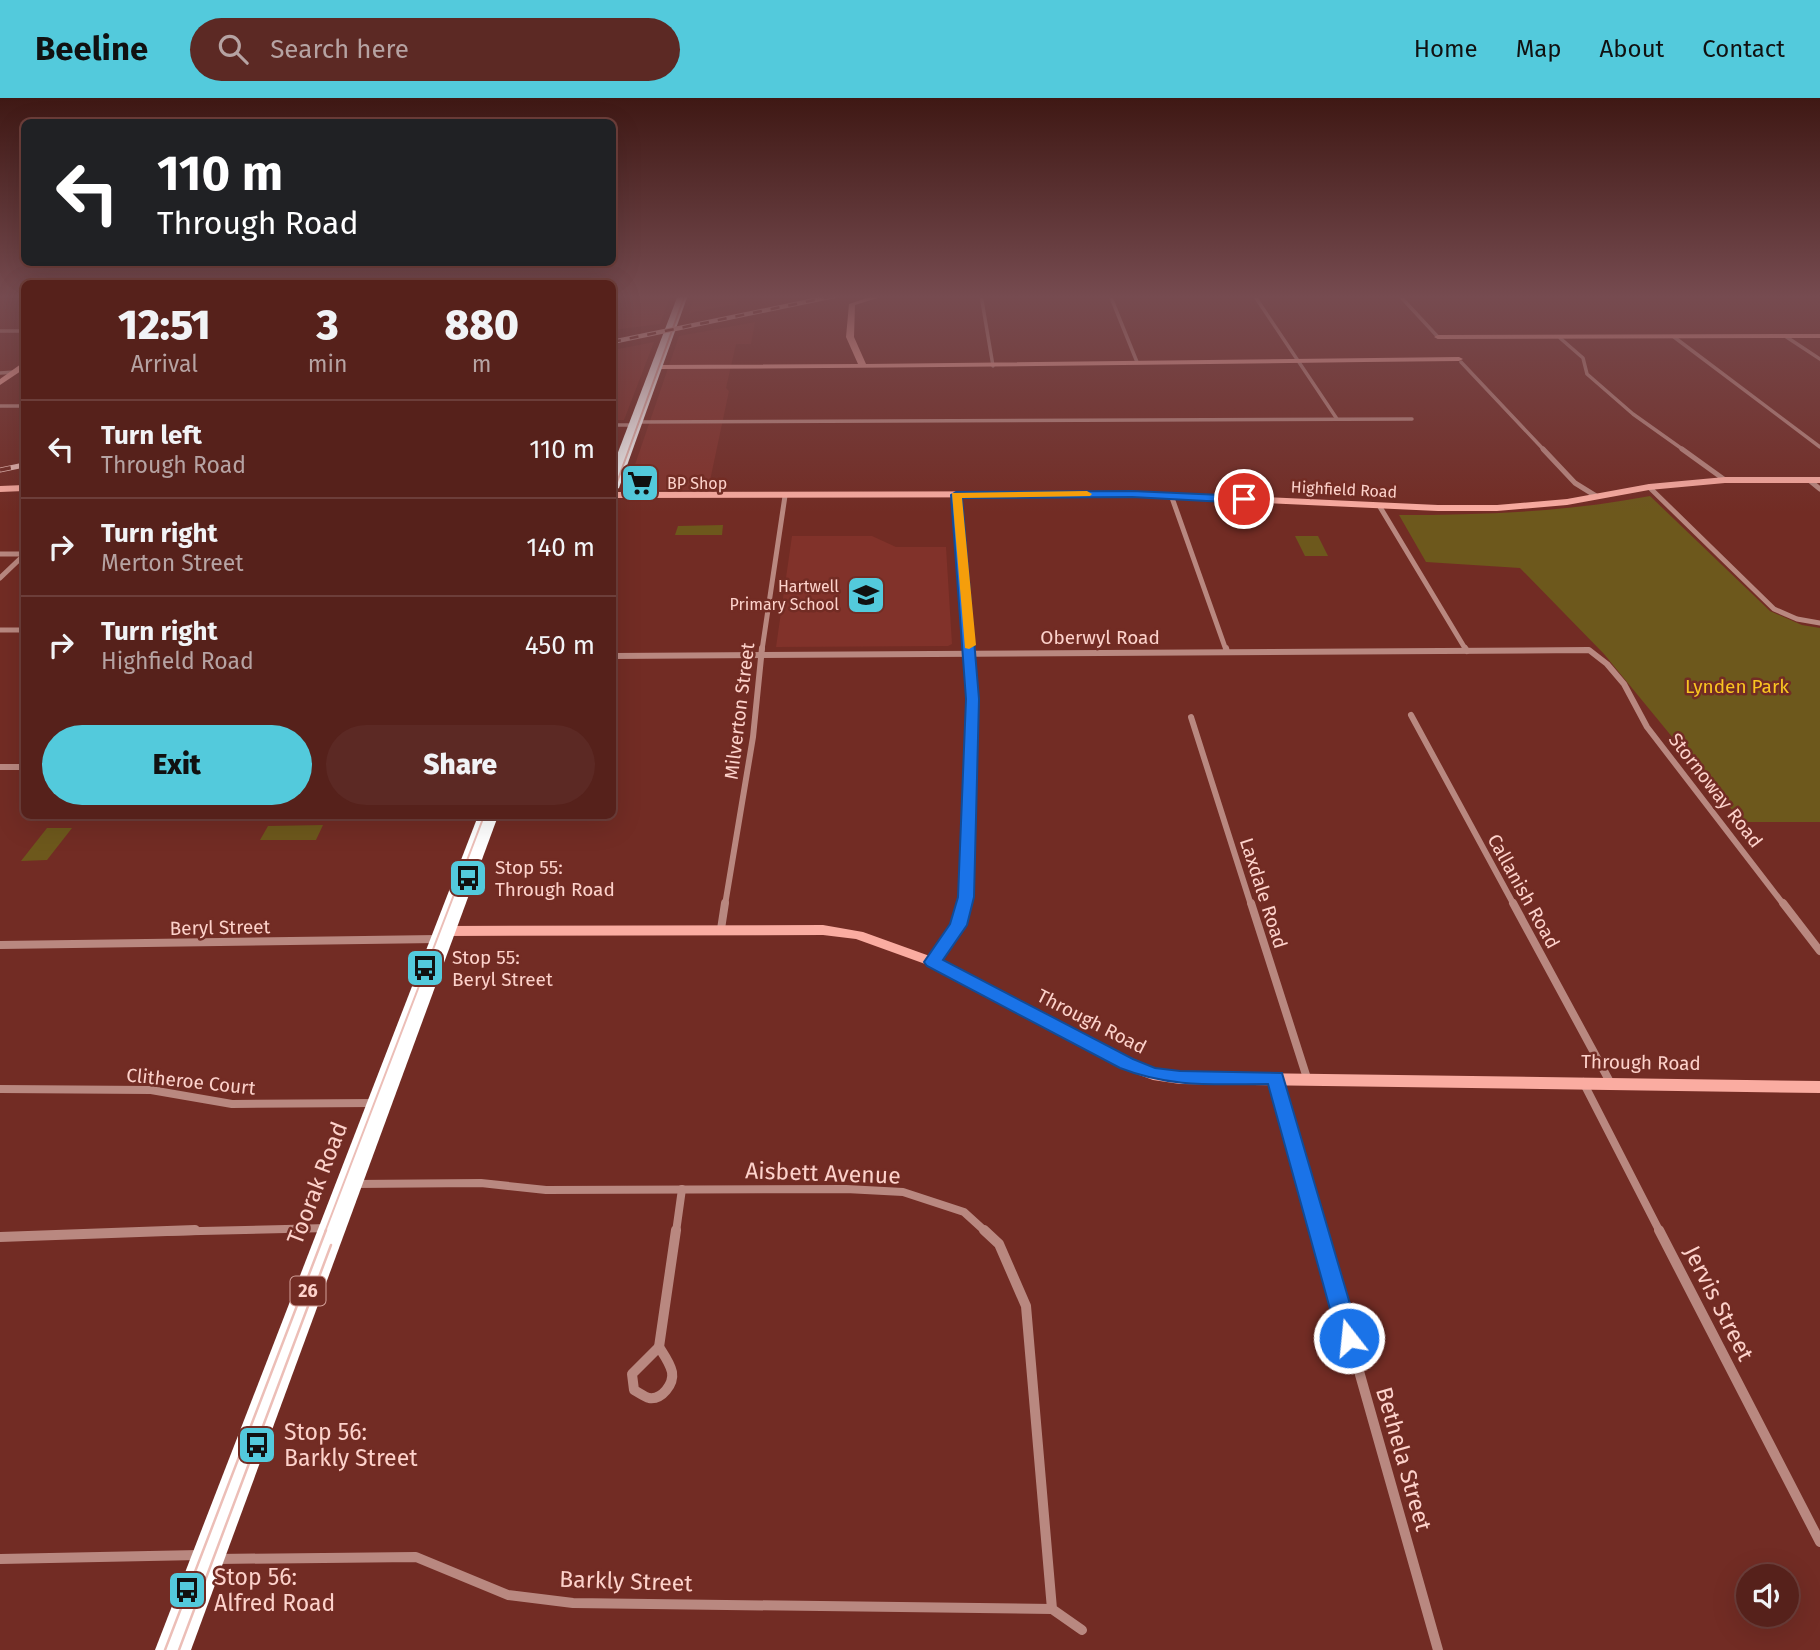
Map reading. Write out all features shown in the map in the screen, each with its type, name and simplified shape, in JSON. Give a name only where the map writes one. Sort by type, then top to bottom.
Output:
[{"type":"highway","points":[[616,479],[657,367]]},
{"type":"highway","name":"Toorak Road","points":[[173,1650],[487,819]]},
{"type":"street","points":[[1303,367],[1337,419]]},
{"type":"street","points":[[1467,367],[1575,483],[1596,496]]},
{"type":"street","points":[[1585,367],[1587,374],[1624,407],[1725,480]]},
{"type":"street","points":[[1714,367],[1820,447]]},
{"type":"street","points":[[0,383],[21,368]]},
{"type":"street","points":[[0,373],[15,372]]},
{"type":"street","points":[[0,406],[21,406]]},
{"type":"street","points":[[616,425],[1412,419]]},
{"type":"street","name":"Highfield Road","points":[[616,487],[785,496],[1171,495],[1380,507],[1497,508],[1725,480],[1820,480]]},
{"type":"street","points":[[1809,480],[1820,489]]},
{"type":"street","points":[[0,489],[21,488]]},
{"type":"street","points":[[1649,488],[1774,609],[1797,619],[1820,623]]},
{"type":"street","points":[[933,962],[959,925],[966,897],[972,699],[956,495]]},
{"type":"street","points":[[1171,495],[1227,652]]},
{"type":"street","name":"Milverton Street","points":[[721,929],[753,737],[785,496]]},
{"type":"street","points":[[1380,507],[1467,651]]},
{"type":"street","points":[[0,554],[21,554]]},
{"type":"street","points":[[0,578],[21,557]]},
{"type":"street","points":[[0,630],[21,630]]},
{"type":"street","name":"Oberwyl Road","points":[[616,656],[1588,650]]},
{"type":"street","name":"Stornoway Road","points":[[1588,650],[1599,656],[1639,704],[1647,727],[1820,951]]},
{"type":"street","name":"Callanish Road","points":[[1411,715],[1610,1082]]},
{"type":"street","name":"Laxdale Road","points":[[1191,717],[1307,1078]]},
{"type":"street","points":[[0,767],[21,767]]},
{"type":"street","name":"Through Road","points":[[442,935],[721,929],[822,930],[858,934],[933,962],[1126,1064],[1153,1074],[1180,1077],[1820,1087]]},
{"type":"street","name":"Beryl Street","points":[[0,945],[442,935]]},
{"type":"street","name":"Bethela Street","points":[[1275,1077],[1438,1650]]},
{"type":"street","name":"Jervis Street","points":[[1583,1082],[1820,1542]]},
{"type":"street","name":"Clitheroe Court","points":[[0,1089],[151,1090],[232,1104],[379,1103]]},
{"type":"street","name":"Aisbett Avenue","points":[[348,1184],[481,1183],[546,1190],[846,1189],[903,1192],[964,1212],[999,1244],[1026,1306],[1052,1609]]},
{"type":"street","points":[[659,1348],[674,1374],[673,1383],[659,1396],[640,1396],[634,1390],[632,1374],[659,1348],[682,1189]]},
{"type":"street","points":[[0,1237],[102,1236],[194,1229],[332,1228]]},
{"type":"street","name":"Barkly Street","points":[[0,1559],[416,1557],[508,1595],[573,1603],[1052,1609]]},
{"type":"street","points":[[1052,1609],[1082,1630]]},
{"type":"shaded area","points":[[616,367],[644,367],[624,420],[616,420]]},
{"type":"shaded area","points":[[668,367],[731,367],[726,388],[729,391],[708,490],[627,488]]},
{"type":"shaded area","name":"Hartwell Primary School","points":[[792,536],[872,536],[896,547],[946,547],[952,644],[776,647]]},
{"type":"green space","name":"Lynden Park","points":[[1650,496],[1770,611],[1802,625],[1820,628],[1820,822],[1742,822],[1604,654],[1520,568],[1426,562],[1399,515],[1525,512]]},
{"type":"green space","points":[[723,525],[722,535],[675,535],[678,526]]},
{"type":"green space","points":[[1295,536],[1318,536],[1328,556],[1305,556]]},
{"type":"green space","points":[[323,825],[316,840],[260,840],[268,826]]},
{"type":"green space","points":[[47,828],[72,828],[47,860],[21,861]]},
{"type":"building","points":[[630,466],[651,466],[648,478],[625,478]]},
{"type":"tram line","points":[[616,485],[659,367]]},
{"type":"tram line","points":[[325,1232],[483,819]]},
{"type":"tram line","points":[[165,1650],[326,1230]]},
{"type":"tram line","points":[[179,1650],[331,1245]]},
{"type":"railway","points":[[0,470],[21,466]]},
{"type":"slow traffic","points":[[969,645],[956,495],[1087,494]]},
{"type":"place","name":"BP Shop","points":[[640,483]]},
{"type":"place","name":"Hartwell Primary School","points":[[866,595]]},
{"type":"place","name":"Stop 55: Through Road","points":[[468,878]]},
{"type":"place","name":"Stop 55: Beryl Street","points":[[425,968]]},
{"type":"place","name":"Stop 56: Barkly Street","points":[[257,1445]]},
{"type":"place","name":"Stop 56: Alfred Road","points":[[187,1590]]},
{"type":"route","points":[[1244,499],[1132,494],[956,495],[972,699],[966,897],[959,925],[933,962],[1126,1064],[1153,1074],[1180,1077],[1275,1077],[1349,1338]]}]
